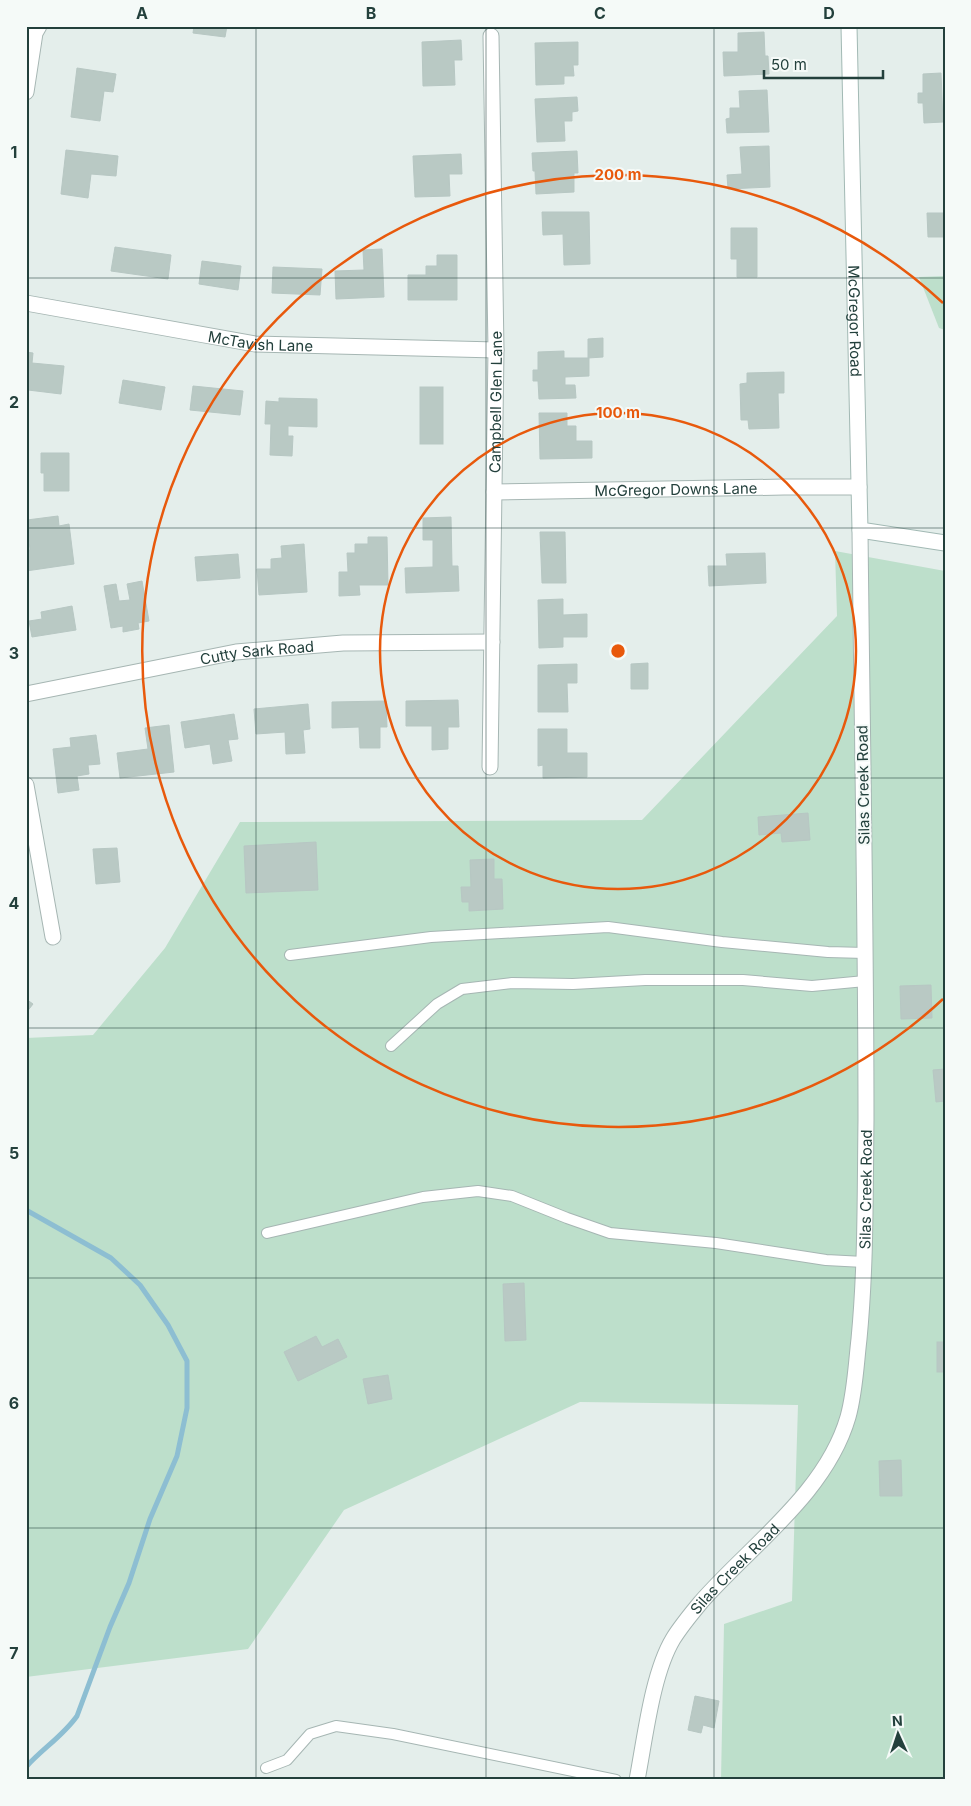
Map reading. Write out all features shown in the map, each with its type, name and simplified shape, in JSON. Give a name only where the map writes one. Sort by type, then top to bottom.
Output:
[{"type":"street","points":[[26,92],[35,33],[39,26]]},
{"type":"street","name":"McGregor Road","points":[[848,26],[860,530]]},
{"type":"street","name":"Campbell Glen Lane","points":[[490,768],[496,350],[491,36]]},
{"type":"street","name":"McTavish Lane","points":[[26,303],[255,344],[496,350]]},
{"type":"street","name":"McGregor Downs Lane","points":[[494,492],[859,487]]},
{"type":"street","points":[[860,530],[945,544]]},
{"type":"street","name":"Silas Creek Road","points":[[637,1780],[653,1699],[664,1657],[673,1638],[725,1575],[772,1531],[828,1462],[841,1437],[854,1388],[862,1308],[865,1198],[865,953],[860,530]]},
{"type":"street","name":"Cutty Sark Road","points":[[26,694],[236,652],[343,643],[492,642]]},
{"type":"street","points":[[26,785],[53,937]]},
{"type":"lane","points":[[290,955],[430,936],[608,927],[722,942],[828,952],[865,953]]},
{"type":"lane","points":[[391,1046],[437,1004],[462,989],[512,983],[573,984],[645,980],[743,980],[812,986],[865,981]]},
{"type":"lane","points":[[267,1233],[423,1197],[478,1191],[512,1196],[566,1218],[610,1233],[716,1243],[826,1260],[864,1262]]},
{"type":"lane","points":[[266,1768],[287,1760],[310,1734],[336,1726],[393,1734],[616,1780]]},
{"type":"green space","points":[[945,276],[945,330],[939,328],[919,277]]},
{"type":"green space","points":[[835,551],[945,571],[945,1780],[721,1780],[724,1624],[792,1601],[798,1405],[580,1402],[344,1510],[248,1649],[26,1677],[26,1038],[93,1035],[165,948],[240,822],[642,820],[837,616]]},
{"type":"building","points":[[194,26],[227,26],[225,37],[193,33]]},
{"type":"building","points":[[764,32],[765,56],[768,56],[769,74],[724,76],[723,52],[738,52],[738,33]]},
{"type":"building","points":[[461,40],[462,60],[454,60],[455,85],[423,86],[422,42]]},
{"type":"building","points":[[578,42],[578,65],[573,65],[574,76],[564,76],[564,84],[536,85],[535,43]]},
{"type":"building","points":[[77,68],[116,74],[113,92],[104,91],[100,121],[71,117]]},
{"type":"building","points":[[941,73],[943,122],[924,123],[923,103],[918,103],[918,93],[923,93],[923,74]]},
{"type":"building","points":[[767,90],[769,132],[727,133],[726,119],[730,118],[730,108],[740,108],[739,91]]},
{"type":"building","points":[[577,97],[578,111],[572,112],[572,121],[564,121],[565,141],[537,142],[535,99]]},
{"type":"building","points":[[769,146],[770,187],[728,189],[727,175],[742,174],[740,147]]},
{"type":"building","points":[[66,150],[118,156],[116,176],[91,174],[88,198],[61,194]]},
{"type":"building","points":[[577,151],[578,173],[574,173],[574,192],[536,194],[532,153]]},
{"type":"building","points":[[461,154],[462,174],[449,174],[450,196],[415,197],[413,156]]},
{"type":"building","points":[[542,212],[589,212],[590,264],[564,265],[563,234],[543,235]]},
{"type":"building","points":[[927,213],[945,213],[945,237],[928,237]]},
{"type":"building","points":[[731,228],[757,228],[757,277],[737,277],[737,259],[731,259]]},
{"type":"building","points":[[115,247],[171,255],[168,279],[111,271]]},
{"type":"building","points":[[382,249],[384,297],[336,299],[335,271],[364,270],[363,250]]},
{"type":"building","points":[[437,255],[457,255],[457,300],[408,300],[408,275],[426,275],[426,266],[437,266]]},
{"type":"building","points":[[202,261],[241,266],[238,290],[199,284]]},
{"type":"building","points":[[273,267],[322,269],[320,295],[272,293]]},
{"type":"building","points":[[603,338],[603,357],[588,358],[588,339]]},
{"type":"building","points":[[564,351],[564,358],[589,358],[589,376],[565,377],[565,385],[575,385],[576,398],[539,399],[538,381],[533,381],[533,370],[538,370],[538,352]]},
{"type":"building","points":[[26,352],[33,353],[32,363],[64,366],[61,394],[28,390],[28,394],[26,394]]},
{"type":"building","points":[[784,372],[784,393],[778,393],[779,428],[749,429],[748,420],[741,420],[740,384],[747,383],[747,373]]},
{"type":"building","points":[[123,380],[165,387],[161,410],[119,403]]},
{"type":"building","points":[[193,386],[243,391],[240,415],[190,410]]},
{"type":"building","points":[[420,387],[443,387],[443,444],[420,444]]},
{"type":"building","points":[[279,398],[317,399],[317,427],[288,426],[288,436],[293,436],[292,456],[270,455],[271,424],[265,424],[266,401],[279,402]]},
{"type":"building","points":[[539,413],[567,413],[567,426],[576,426],[576,441],[592,441],[592,458],[540,459]]},
{"type":"building","points":[[41,453],[69,453],[69,491],[44,491],[44,473],[41,473]]},
{"type":"building","points":[[58,516],[59,526],[69,524],[74,564],[26,571],[26,550],[30,550],[27,520]]},
{"type":"building","points":[[451,517],[452,566],[458,566],[459,591],[406,593],[405,568],[433,567],[433,540],[423,540],[423,518]]},
{"type":"building","points":[[540,532],[565,532],[566,583],[542,583]]},
{"type":"building","points":[[368,537],[387,537],[388,585],[359,585],[360,595],[339,596],[339,572],[348,572],[347,553],[355,553],[355,544],[368,544]]},
{"type":"building","points":[[304,544],[307,592],[259,595],[257,569],[271,569],[271,559],[282,558],[281,546]]},
{"type":"building","points":[[765,553],[766,583],[709,586],[708,566],[727,566],[726,554]]},
{"type":"building","points":[[238,554],[240,578],[197,581],[195,557]]},
{"type":"building","points":[[142,581],[149,621],[138,623],[139,629],[123,632],[123,626],[111,628],[104,586],[116,584],[119,601],[130,600],[127,584]]},
{"type":"building","points":[[563,599],[563,615],[587,614],[587,637],[563,637],[563,647],[539,648],[538,600]]},
{"type":"building","points":[[72,606],[76,630],[32,637],[29,621],[42,619],[41,612]]},
{"type":"building","points":[[648,663],[648,689],[631,689],[631,664]]},
{"type":"building","points":[[577,664],[577,683],[567,683],[568,712],[538,712],[538,665]]},
{"type":"building","points":[[458,700],[459,727],[448,727],[448,749],[432,750],[432,726],[406,726],[406,701]]},
{"type":"building","points":[[386,701],[387,727],[380,727],[380,748],[360,748],[359,727],[332,728],[332,702]]},
{"type":"building","points":[[308,704],[310,729],[303,730],[305,753],[286,754],[285,732],[256,734],[254,709]]},
{"type":"building","points":[[234,714],[238,739],[228,740],[232,761],[213,764],[210,744],[185,748],[181,722]]},
{"type":"building","points":[[169,725],[174,772],[120,778],[117,753],[148,749],[145,728]]},
{"type":"building","points":[[538,729],[567,729],[567,753],[587,753],[587,777],[543,778],[543,765],[538,766]]},
{"type":"building","points":[[96,735],[100,764],[88,765],[89,774],[77,776],[79,790],[58,793],[53,749],[71,747],[70,738]]},
{"type":"building","points":[[808,813],[810,840],[782,842],[781,833],[759,835],[758,817]]},
{"type":"building","points":[[316,842],[318,890],[246,893],[244,846]]},
{"type":"building","points":[[117,848],[120,882],[96,884],[93,849]]},
{"type":"building","points":[[494,859],[494,879],[502,879],[503,909],[469,911],[469,902],[462,902],[461,887],[471,887],[470,860]]},
{"type":"building","points":[[931,985],[932,1018],[901,1019],[900,986]]},
{"type":"building","points":[[26,999],[33,1004],[26,1013]]},
{"type":"building","points":[[945,1069],[945,1101],[936,1102],[933,1070]]},
{"type":"building","points":[[524,1283],[526,1340],[505,1341],[503,1284]]},
{"type":"building","points":[[316,1336],[322,1347],[338,1339],[347,1357],[298,1381],[284,1352]]},
{"type":"building","points":[[937,1342],[945,1342],[945,1372],[937,1372]]},
{"type":"building","points":[[388,1375],[392,1399],[368,1404],[363,1379]]},
{"type":"building","points":[[901,1460],[902,1496],[880,1496],[879,1461]]},
{"type":"building","points":[[695,1696],[719,1701],[714,1728],[703,1725],[701,1733],[688,1730]]},
{"type":"waterway","points":[[26,1210],[111,1258],[140,1285],[168,1325],[187,1361],[187,1408],[177,1456],[150,1519],[129,1583],[110,1627],[77,1716],[26,1767]]}]
